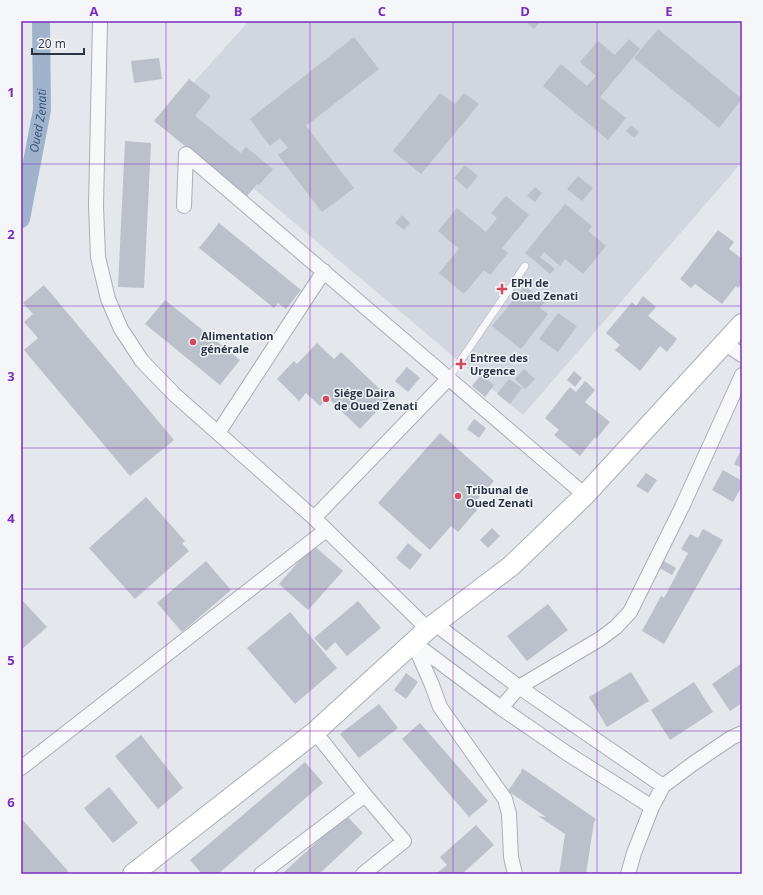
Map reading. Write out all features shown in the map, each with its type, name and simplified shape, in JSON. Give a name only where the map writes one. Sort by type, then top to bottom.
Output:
[{"type":"main road","points":[[133,874],[315,732],[432,627],[512,566],[585,495],[742,324]]},
{"type":"street","points":[[100,21],[96,206],[98,257],[108,299],[121,329],[142,361],[175,395],[314,518],[432,627],[663,786]]},
{"type":"street","points":[[184,206],[186,154],[585,495]]},
{"type":"street","points":[[218,433],[324,271]]},
{"type":"street","points":[[724,343],[742,355]]},
{"type":"street","points":[[502,708],[519,687],[600,638],[616,627],[630,612],[682,508],[742,375]]},
{"type":"street","points":[[314,518],[448,379]]},
{"type":"street","points":[[21,768],[326,530]]},
{"type":"street","points":[[414,643],[502,708],[568,754],[652,807]]},
{"type":"street","points":[[414,643],[440,707],[505,799],[514,874]]},
{"type":"street","points":[[315,732],[404,841],[363,874]]},
{"type":"street","points":[[628,874],[634,853],[652,807],[663,786],[731,738],[742,733]]},
{"type":"street","points":[[260,874],[365,795]]},
{"type":"lane","points":[[448,379],[524,266]]},
{"type":"shaded area","name":"EPH de Oued Zenati","points":[[249,21],[742,21],[742,162],[523,415],[165,114]]},
{"type":"building","points":[[525,21],[541,21],[534,29]]},
{"type":"building","points":[[658,29],[742,99],[719,128],[634,58]]},
{"type":"building","points":[[354,37],[379,69],[306,126],[354,188],[322,212],[278,155],[288,148],[280,138],[270,146],[250,119]]},
{"type":"building","points":[[629,39],[640,49],[600,97],[626,118],[608,140],[543,86],[561,64],[587,86],[596,76],[580,62],[598,41],[615,55]]},
{"type":"building","points":[[159,58],[162,79],[134,83],[131,61]]},
{"type":"building","points":[[189,79],[211,96],[195,116],[241,153],[246,147],[273,169],[247,196],[154,121]]},
{"type":"building","points":[[440,93],[455,104],[464,93],[479,104],[421,174],[393,151]]},
{"type":"building","points":[[631,125],[639,132],[634,138],[626,131]]},
{"type":"building","points":[[125,141],[151,143],[144,288],[118,287]]},
{"type":"building","points":[[465,165],[478,176],[467,189],[454,178]]},
{"type":"building","points":[[578,176],[593,188],[582,201],[567,189]]},
{"type":"building","points":[[535,187],[542,193],[535,202],[527,196]]},
{"type":"building","points":[[506,196],[529,215],[502,248],[508,253],[490,275],[484,270],[464,294],[439,273],[459,249],[438,231],[457,208],[486,232],[497,218],[491,213]]},
{"type":"building","points":[[565,204],[592,226],[588,231],[606,246],[583,274],[565,259],[560,266],[544,252],[540,257],[555,269],[550,274],[525,253]]},
{"type":"building","points":[[402,215],[410,223],[404,230],[395,223]]},
{"type":"building","points":[[219,223],[301,290],[286,309],[278,303],[274,308],[199,248]]},
{"type":"building","points":[[718,230],[734,242],[729,249],[742,259],[742,282],[738,288],[736,286],[722,304],[695,284],[691,288],[680,279]]},
{"type":"building","points":[[44,285],[174,440],[130,476],[24,350],[38,338],[24,322],[33,314],[23,303]]},
{"type":"building","points":[[525,286],[545,302],[540,308],[548,314],[521,349],[492,326]]},
{"type":"building","points":[[643,296],[656,307],[648,316],[677,339],[667,352],[660,346],[640,371],[615,350],[620,345],[606,333],[632,302],[636,306]]},
{"type":"building","name":"Alimentation générale","points":[[165,300],[240,360],[220,385],[145,324]]},
{"type":"building","points":[[558,313],[577,326],[558,352],[539,339]]},
{"type":"building","points":[[317,343],[334,359],[341,352],[389,398],[360,429],[328,398],[320,406],[306,393],[299,401],[277,379],[294,361],[297,364]]},
{"type":"building","points":[[407,367],[420,378],[408,392],[395,381]]},
{"type":"building","points":[[524,369],[535,379],[525,389],[515,379]]},
{"type":"building","points":[[574,371],[582,378],[575,387],[567,380]]},
{"type":"building","points":[[481,375],[494,385],[485,397],[472,386]]},
{"type":"building","points":[[509,379],[522,388],[510,404],[497,394]]},
{"type":"building","points":[[585,381],[595,390],[585,402],[610,422],[596,439],[595,437],[580,456],[554,435],[559,430],[545,418],[570,387],[576,392]]},
{"type":"building","points":[[474,419],[486,428],[479,438],[467,429]]},
{"type":"building","points":[[440,433],[494,481],[472,505],[477,510],[458,532],[451,526],[430,550],[378,503]]},
{"type":"building","points":[[742,448],[742,468],[734,464]]},
{"type":"building","points":[[723,470],[742,481],[742,486],[733,502],[712,490]]},
{"type":"building","points":[[646,473],[657,480],[648,493],[636,486]]},
{"type":"building","points":[[146,497],[185,541],[182,543],[189,551],[135,599],[89,548]]},
{"type":"building","points":[[492,528],[500,536],[488,548],[480,540]]},
{"type":"building","points":[[703,529],[723,540],[664,644],[642,631],[661,596],[664,598],[688,553],[681,549],[690,534],[698,538]]},
{"type":"building","points":[[408,543],[422,555],[410,570],[396,558]]},
{"type":"building","points":[[313,545],[343,571],[308,610],[279,584]]},
{"type":"building","points":[[659,558],[676,568],[672,575],[654,565]]},
{"type":"building","points":[[206,561],[231,590],[182,632],[157,603]]},
{"type":"building","points":[[21,599],[47,627],[21,650]]},
{"type":"building","points":[[358,601],[381,628],[347,656],[335,642],[326,651],[314,638]]},
{"type":"building","points":[[548,604],[568,630],[527,661],[507,636]]},
{"type":"building","points":[[290,612],[337,668],[295,704],[247,648]]},
{"type":"building","points":[[742,663],[742,703],[730,711],[712,684]]},
{"type":"building","points":[[631,672],[649,701],[607,727],[589,697]]},
{"type":"building","points":[[406,673],[418,682],[406,699],[394,690]]},
{"type":"building","points":[[694,682],[713,712],[670,740],[651,710]]},
{"type":"building","points":[[379,704],[398,728],[359,758],[340,734]]},
{"type":"building","points":[[420,723],[488,801],[469,817],[402,739]]},
{"type":"building","points":[[141,735],[183,788],[158,809],[115,756]]},
{"type":"building","points":[[305,762],[323,783],[218,874],[202,874],[190,860]]},
{"type":"building","points":[[522,768],[596,819],[594,822],[586,874],[559,874],[565,834],[538,816],[546,817],[508,791],[521,772]]},
{"type":"building","points":[[109,787],[138,823],[113,843],[84,808]]},
{"type":"building","points":[[346,815],[363,833],[319,874],[282,874]]},
{"type":"building","points":[[21,818],[68,871],[65,874],[21,874]]},
{"type":"building","points":[[476,825],[494,845],[462,874],[436,874],[447,865],[440,857]]},
{"type":"waterway","name":"Oued Zenati","points":[[21,219],[42,110],[41,21]]},
{"type":"place","name":"EPH de Oued Zenati","points":[[502,289]]},
{"type":"place","name":"Alimentation générale","points":[[193,342]]},
{"type":"place","name":"Entree des Urgence","points":[[461,364]]},
{"type":"place","name":"Siége Daira de Oued Zenati","points":[[326,399]]},
{"type":"place","name":"Tribunal de Oued Zenati","points":[[458,496]]}]
